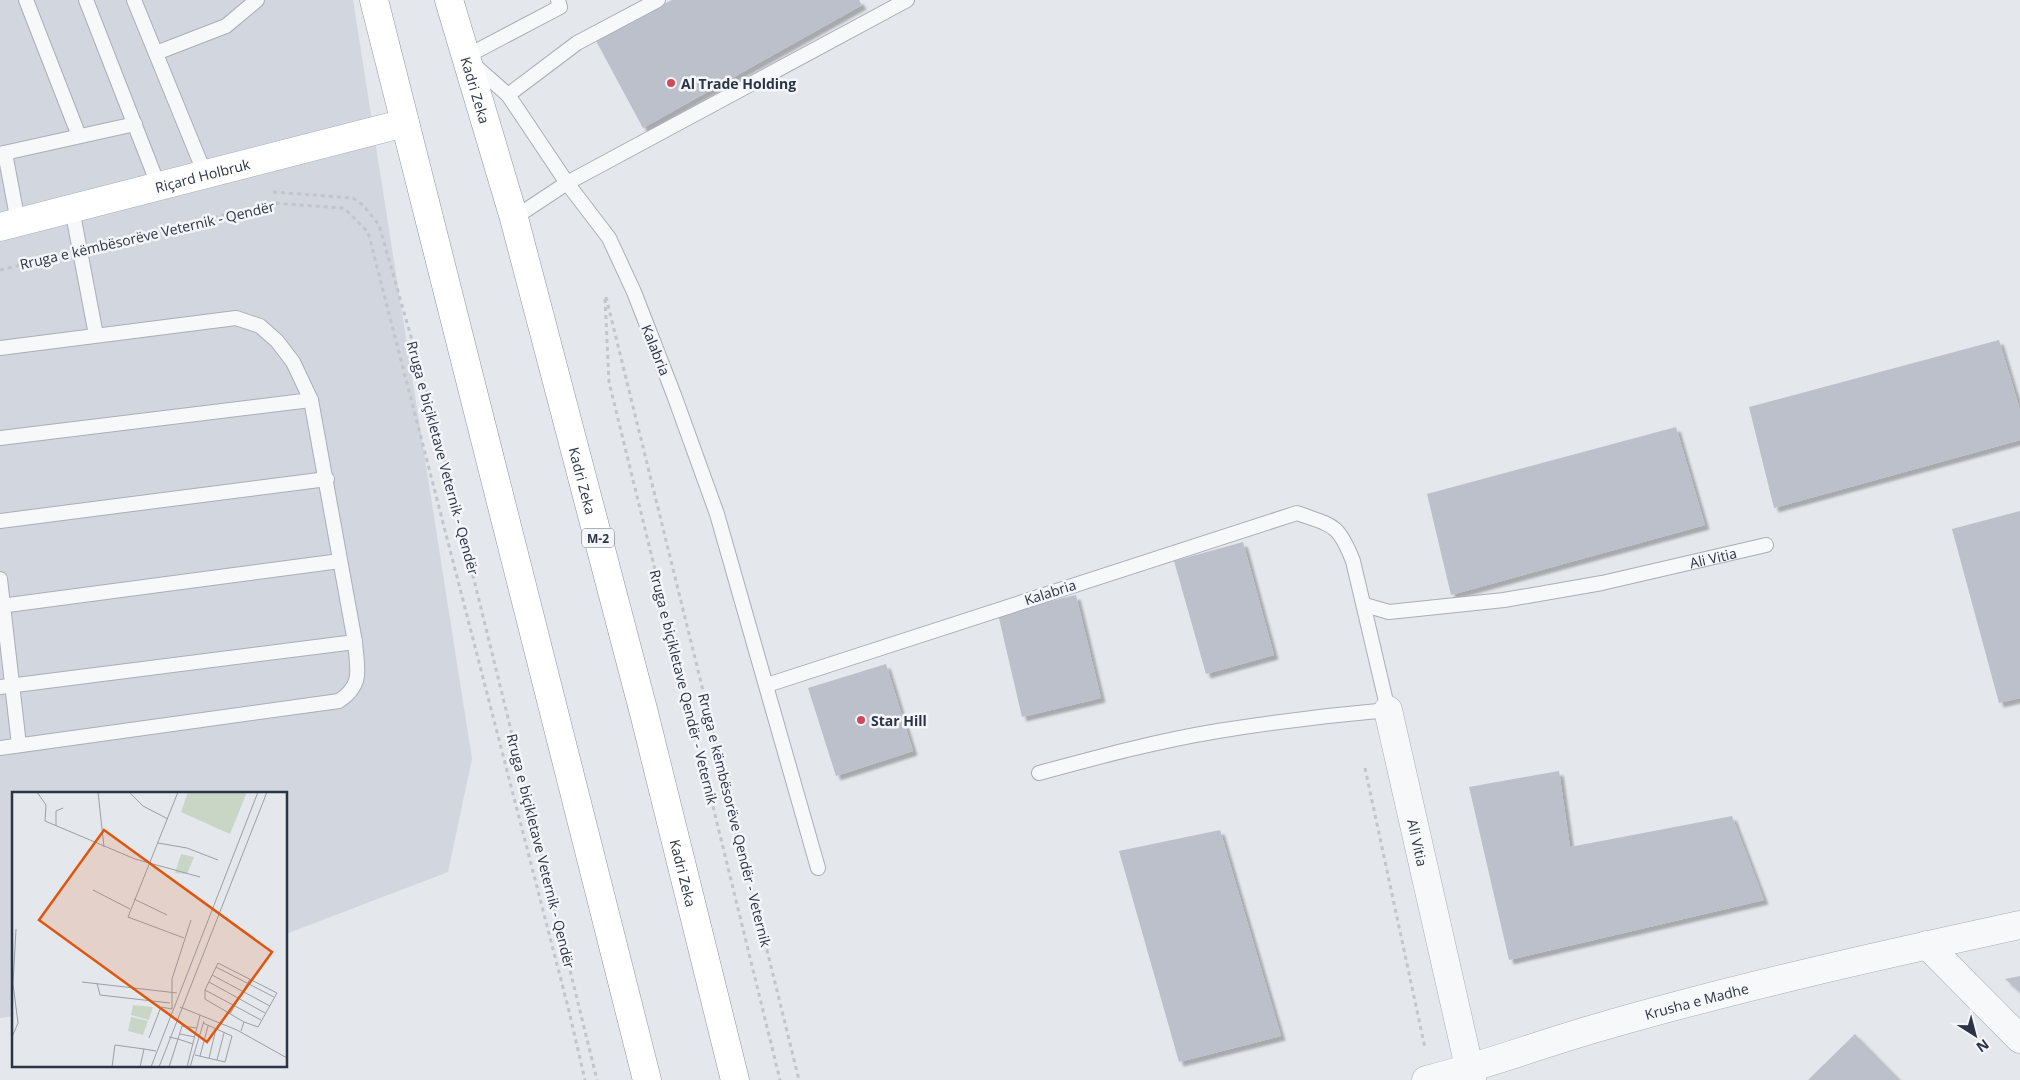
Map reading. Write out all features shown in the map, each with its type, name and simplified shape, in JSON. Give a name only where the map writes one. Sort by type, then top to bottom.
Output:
[{"type":"main road","points":[[374,0],[647,1080]]},
{"type":"main road","name":"Kadri Zeka","points":[[449,0],[514,218],[644,713],[735,1080]]},
{"type":"main road","name":"Riçard Holbruk","points":[[9,224],[405,123]]},
{"type":"street","name":"Ali Vitia","points":[[1388,710],[1471,1075]]},
{"type":"street","name":"Krusha e Madhe","points":[[1429,1079],[1471,1075],[1607,1025],[1736,991],[2020,924]]},
{"type":"street","points":[[1927,945],[2020,1039]]},
{"type":"lane","points":[[26,0],[79,136]]},
{"type":"lane","points":[[86,0],[159,187]]},
{"type":"lane","points":[[134,0],[205,174]]},
{"type":"lane","points":[[156,52],[226,26],[257,0]]},
{"type":"lane","points":[[465,57],[560,7],[558,0]]},
{"type":"lane","points":[[508,95],[577,43],[658,0]]},
{"type":"lane","points":[[514,218],[567,183],[907,0]]},
{"type":"lane","name":"Kalabria","points":[[465,57],[508,95],[567,183],[609,238],[634,292],[674,395],[716,514],[767,685],[818,868]]},
{"type":"lane","points":[[9,224],[2,154],[134,124]]},
{"type":"lane","points":[[72,209],[96,335]]},
{"type":"lane","points":[[0,348],[236,318],[260,326],[277,340],[293,362],[311,400],[327,479],[355,642],[358,681],[351,693],[339,701],[0,748]]},
{"type":"lane","points":[[0,438],[311,400]]},
{"type":"lane","points":[[0,521],[327,479]]},
{"type":"lane","name":"Kalabria","points":[[767,685],[1297,513],[1334,526]]},
{"type":"lane","name":"Ali Vitia","points":[[1334,526],[1346,543],[1353,561],[1365,605],[1388,710]]},
{"type":"lane","name":"Ali Vitia","points":[[1365,605],[1389,612],[1504,600],[1602,583],[1766,545]]},
{"type":"lane","points":[[2,606],[340,561]]},
{"type":"lane","points":[[0,579],[6,686],[19,745]]},
{"type":"lane","points":[[6,686],[355,642]]},
{"type":"lane","points":[[1039,773],[1128,750],[1217,731],[1305,718],[1388,710]]},
{"type":"path","name":"Rruga e biçikletave Veternik - Qendër","points":[[270,192],[353,198],[364,206],[379,225],[434,417],[598,1080]]},
{"type":"path","name":"Rruga e këmbësorëve Veternik - Qendër","points":[[0,270],[80,252],[270,203],[344,208],[368,232],[569,1011],[585,1080]]},
{"type":"path","name":"Rruga e biçikletave Qendër - Veternik","points":[[605,291],[609,382],[780,1080]]},
{"type":"path","name":"Rruga e këmbësorëve Qendër - Veternik","points":[[605,291],[799,1080]]},
{"type":"path","points":[[1364,761],[1429,1079]]},
{"type":"shaded area","points":[[0,0],[353,0],[472,759],[448,872],[288,933],[288,792],[12,792],[12,1016],[0,1018]]},
{"type":"building","name":"Al Trade Holding","points":[[672,0],[859,0],[862,5],[643,128],[595,39]]},
{"type":"building","points":[[1999,340],[2020,410],[2020,440],[1774,508],[1749,407]]},
{"type":"building","points":[[1676,427],[1705,525],[1451,595],[1427,494]]},
{"type":"building","points":[[2020,511],[2020,698],[1999,703],[1952,529]]},
{"type":"building","points":[[1243,542],[1274,655],[1206,674],[1174,561]]},
{"type":"building","points":[[1076,595],[1101,698],[1022,717],[998,614]]},
{"type":"building","name":"Star Hill","points":[[886,664],[913,751],[836,776],[808,688]]},
{"type":"building","points":[[1559,771],[1570,847],[1732,816],[1764,900],[1509,960],[1469,787]]},
{"type":"building","points":[[1220,830],[1281,1036],[1179,1062],[1119,851]]},
{"type":"building","points":[[2020,976],[2020,992],[2005,979]]},
{"type":"building","points":[[1855,1034],[1900,1080],[1808,1080]]},
{"type":"place","name":"Al Trade Holding","points":[[671,83]]},
{"type":"place","name":"Star Hill","points":[[861,720]]}]
